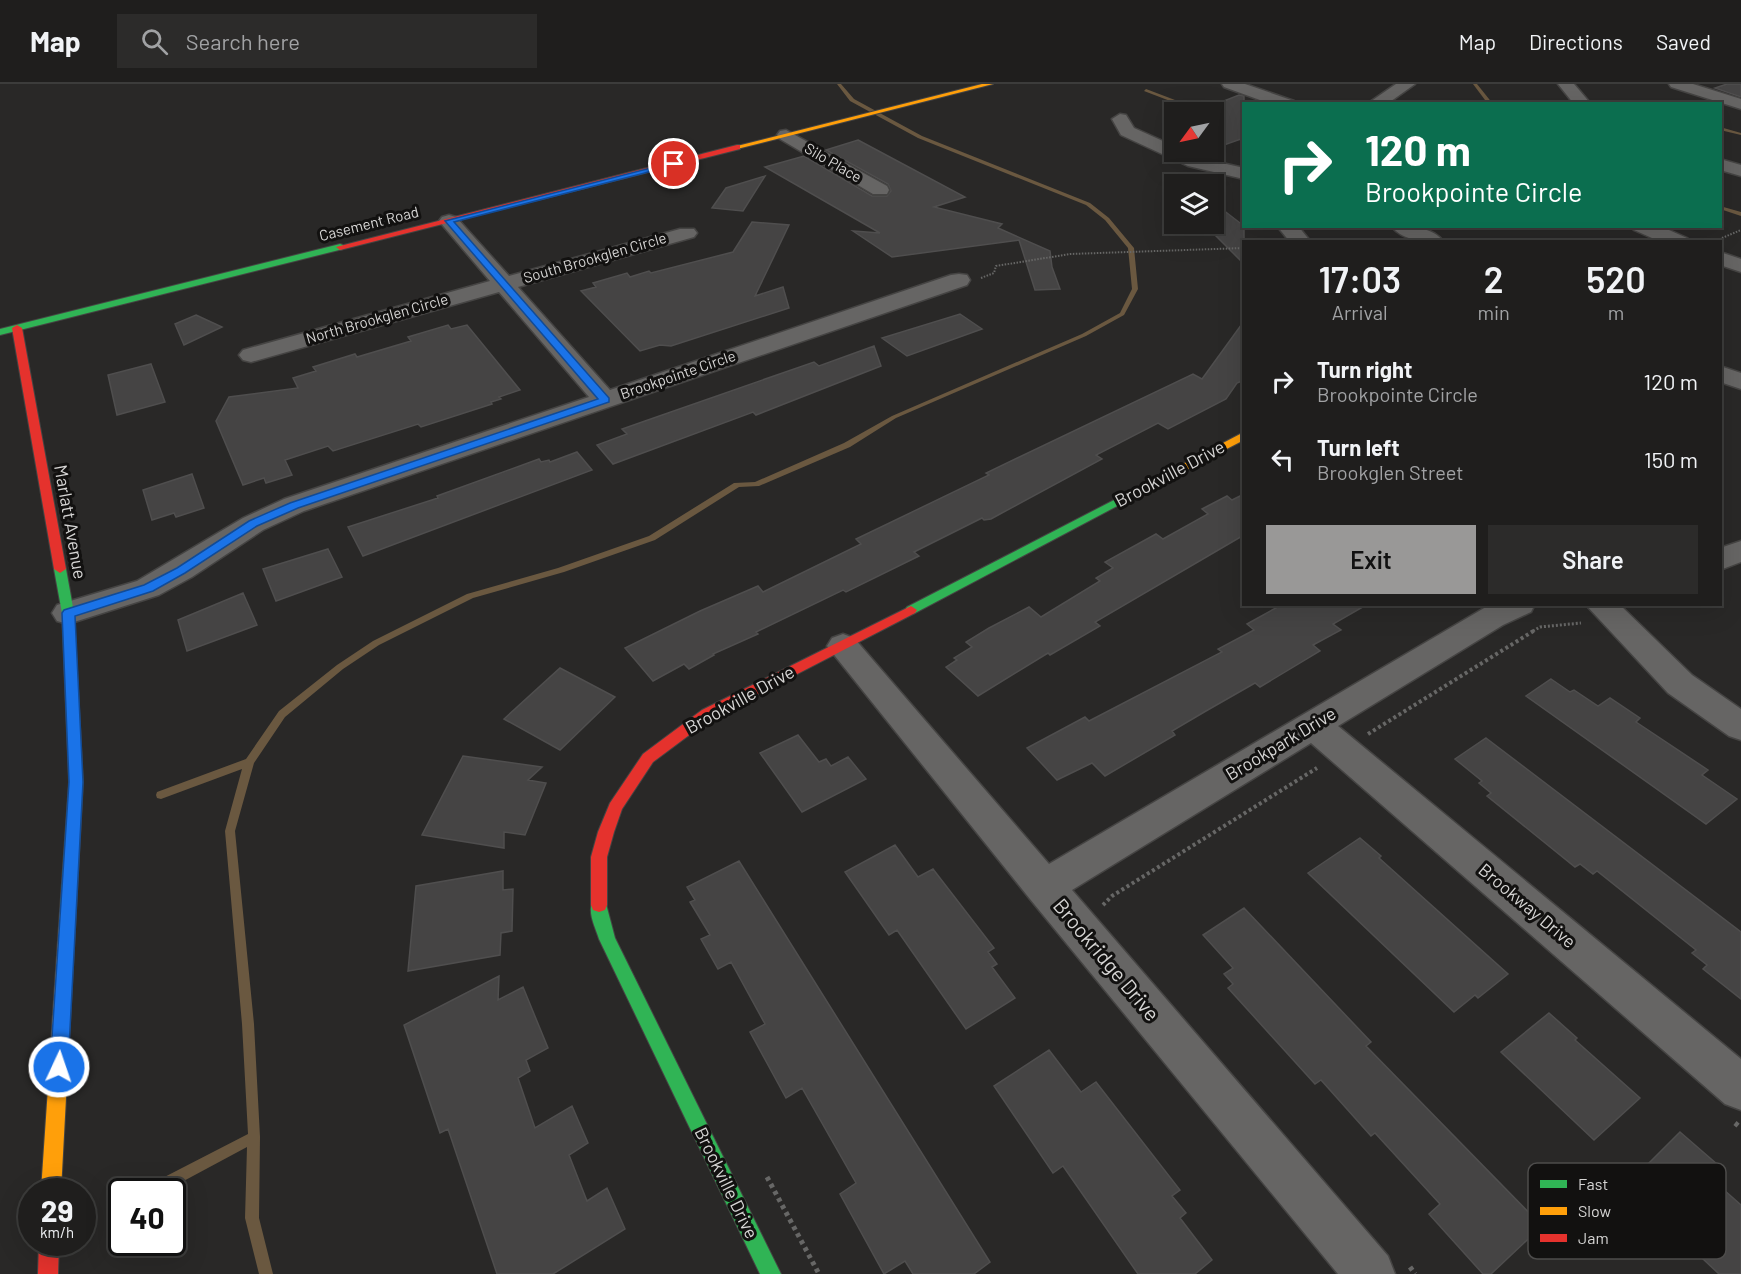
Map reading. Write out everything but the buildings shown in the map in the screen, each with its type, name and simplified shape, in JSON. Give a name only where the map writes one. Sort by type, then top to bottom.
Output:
[{"type":"street","name":"Casement Road","points":[[0,332],[990,84]]},
{"type":"street","points":[[1230,84],[1282,102]]},
{"type":"street","points":[[1378,102],[1407,84]]},
{"type":"street","points":[[1566,84],[1581,102]]},
{"type":"street","points":[[1677,84],[1741,104]]},
{"type":"street","points":[[1120,119],[1127,131],[1186,158],[1242,173]]},
{"type":"street","name":"Silo Place","points":[[786,135],[880,190]]},
{"type":"street","points":[[1722,165],[1741,171]]},
{"type":"street","points":[[449,221],[605,400]]},
{"type":"street","points":[[1289,228],[1299,240]]},
{"type":"street","points":[[1405,228],[1430,240]]},
{"type":"street","points":[[1646,228],[1675,240]]},
{"type":"street","name":"South Brookglen Circle","points":[[503,284],[687,233]]},
{"type":"street","points":[[1722,259],[1741,266]]},
{"type":"street","name":"Brookpointe Circle","points":[[68,613],[148,588],[181,570],[253,524],[294,505],[959,280]]},
{"type":"street","name":"North Brookglen Circle","points":[[251,355],[503,284]]},
{"type":"street","name":"Marlatt Avenue","points":[[17,328],[68,613],[76,782],[52,1178]]},
{"type":"street","points":[[1722,374],[1741,382]]},
{"type":"street","name":"Brookville Drive","points":[[771,1274],[607,939],[599,915],[599,857],[615,807],[648,758],[708,714],[843,646],[1242,436]]},
{"type":"street","points":[[1722,559],[1741,551]]},
{"type":"street","name":"Brookpark Drive","points":[[1044,886],[1492,617],[1516,606]]},
{"type":"street","points":[[1602,606],[1680,684],[1741,727]]},
{"type":"street","name":"Brookridge Drive","points":[[843,646],[1370,1274]]},
{"type":"street","name":"Brookway Drive","points":[[1313,725],[1741,1088]]},
{"type":"street","points":[[48,1274],[49,1256]]},
{"type":"path","points":[[1718,240],[1741,230]]},
{"type":"path","points":[[959,280],[984,278],[994,273],[996,266],[1070,254],[1242,248]]},
{"type":"path","points":[[765,1174],[819,1274]]},
{"type":"waterway","points":[[249,762],[282,714],[340,667],[376,643],[470,596],[561,570],[652,538],[737,485],[756,484],[847,445],[894,417],[1084,335],[1122,314],[1135,289],[1131,248],[1107,219],[1088,204],[920,137],[852,100],[839,84]]},
{"type":"waterway","points":[[1475,84],[1489,102]]},
{"type":"waterway","points":[[1146,90],[1177,102]]},
{"type":"waterway","points":[[1722,129],[1741,134]]},
{"type":"waterway","points":[[1722,208],[1741,214]]},
{"type":"waterway","points":[[161,795],[249,762]]},
{"type":"waterway","points":[[249,762],[230,831],[248,1024],[254,1137]]},
{"type":"waterway","points":[[177,1178],[254,1137]]},
{"type":"waterway","points":[[254,1137],[252,1218],[266,1274]]},
{"type":"traffic: fast","points":[[0,332],[340,247]]},
{"type":"traffic: fast","points":[[911,610],[1149,485]]},
{"type":"traffic: fast","points":[[60,569],[68,613],[76,782],[68,911]]},
{"type":"traffic: fast","points":[[599,905],[599,915],[607,939],[771,1274]]},
{"type":"traffic: slow","points":[[737,147],[990,84]]},
{"type":"traffic: slow","points":[[1149,485],[1242,436]]},
{"type":"traffic: slow","points":[[52,1178],[68,911]]},
{"type":"traffic: jam","points":[[340,247],[737,147]]},
{"type":"traffic: jam","points":[[17,328],[60,569]]},
{"type":"traffic: jam","points":[[599,905],[599,857],[606,832],[615,807],[648,758],[707,714],[911,610]]},
{"type":"traffic: jam","points":[[48,1274],[49,1256]]},
{"type":"route","points":[[59,1067],[76,782],[68,613],[148,588],[181,570],[253,524],[294,505],[605,400],[449,221],[674,164]]}]
